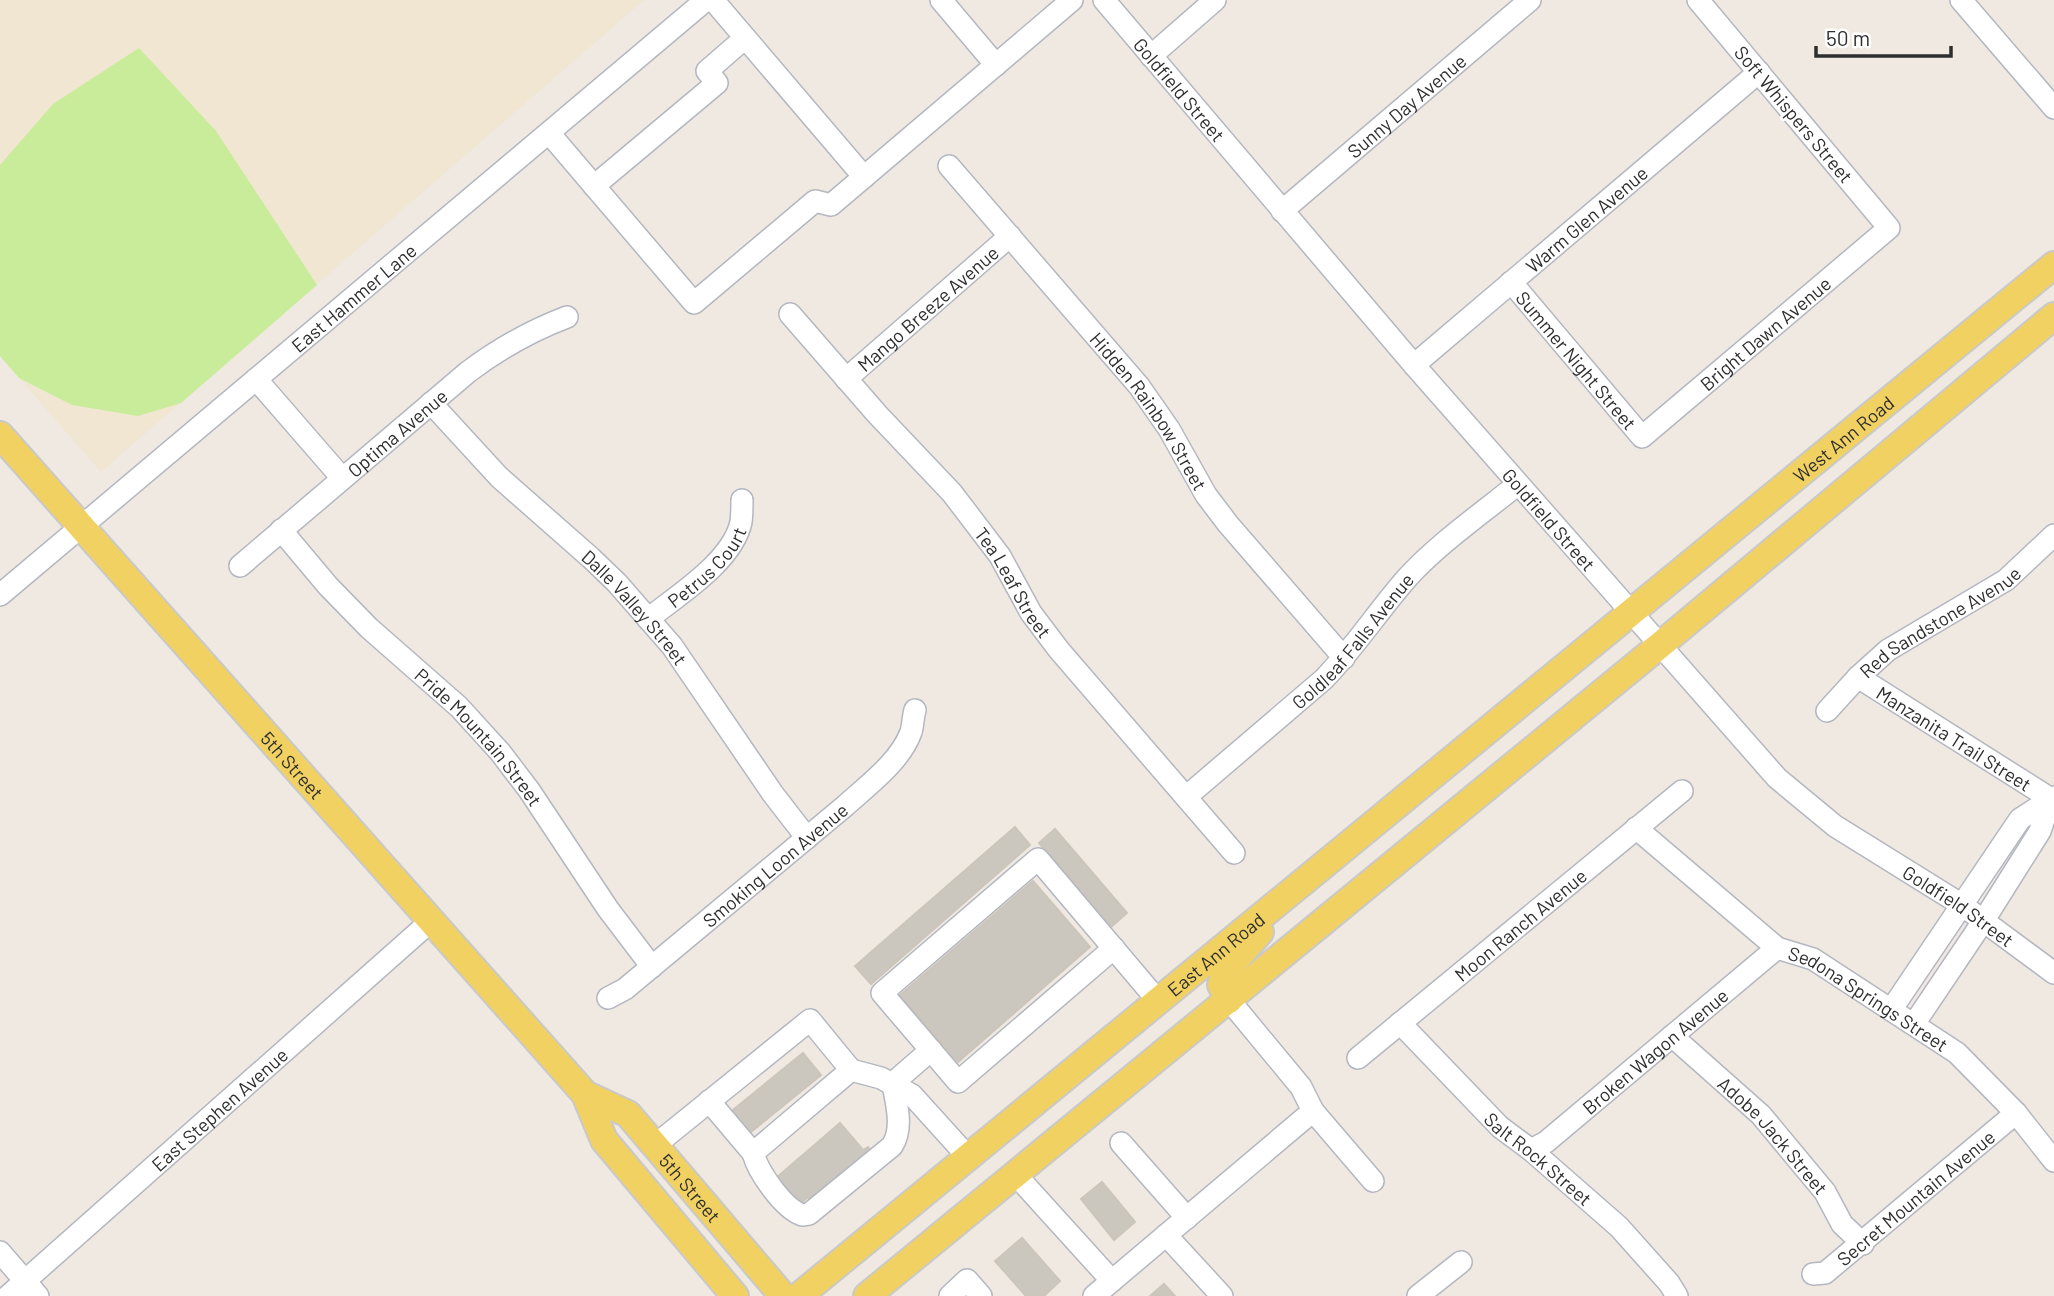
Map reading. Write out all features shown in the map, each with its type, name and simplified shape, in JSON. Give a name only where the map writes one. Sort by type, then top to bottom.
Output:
[{"type":"main road","name":"West Ann Road","points":[[1631,613],[2054,265]]},
{"type":"main road","name":"West Ann Road","points":[[1660,646],[2054,316]]},
{"type":"main road","name":"5th Street","points":[[0,435],[585,1094],[604,1140],[735,1296]]},
{"type":"main road","name":"East Ann Road","points":[[799,1296],[1631,613]]},
{"type":"main road","points":[[867,1296],[1660,646]]},
{"type":"main road","points":[[1229,1000],[1221,985],[1225,972],[1294,890]]},
{"type":"main road","name":"5th Street","points":[[585,1094],[628,1114],[783,1296]]},
{"type":"street","name":"East Hammer Lane","points":[[0,595],[706,0]]},
{"type":"street","points":[[713,0],[864,177]]},
{"type":"street","points":[[942,0],[996,65]]},
{"type":"street","points":[[548,133],[694,303],[815,201],[831,205],[1072,0]]},
{"type":"street","name":"Goldfield Street","points":[[1104,0],[1414,365],[1777,778],[1835,826],[1962,905],[2054,973]]},
{"type":"street","points":[[1151,56],[1215,0]]},
{"type":"street","name":"Sunny Day Avenue","points":[[1282,211],[1530,0]]},
{"type":"street","name":"Soft Whispers Street","points":[[1698,0],[1889,228]]},
{"type":"street","points":[[1961,0],[2050,97]]},
{"type":"street","points":[[594,186],[717,83],[707,71],[745,38]]},
{"type":"street","name":"Warm Glen Avenue","points":[[1414,365],[1759,72]]},
{"type":"street","name":"Hidden Rainbow Street","points":[[949,166],[1139,386],[1169,429],[1206,495],[1344,658]]},
{"type":"street","name":"Bright Dawn Avenue","points":[[1642,437],[1889,228]]},
{"type":"street","name":"Mango Breeze Avenue","points":[[846,379],[1010,236]]},
{"type":"street","name":"Summer Night Street","points":[[1511,282],[1642,437]]},
{"type":"street","name":"Tea Leaf Street","points":[[790,314],[952,493],[1000,556],[1038,622],[1234,853]]},
{"type":"street","name":"Optima Avenue","points":[[240,566],[501,347],[534,329],[568,317]]},
{"type":"street","points":[[256,379],[342,478]]},
{"type":"street","name":"Dalle Valley Street","points":[[431,403],[499,477],[592,558],[648,619],[691,672],[773,794],[807,838]]},
{"type":"street","name":"Goldleaf Falls Avenue","points":[[1186,797],[1324,678],[1344,658],[1408,577],[1429,556],[1518,484]]},
{"type":"street","name":"Petrus Court","points":[[648,619],[720,558],[740,524],[742,500]]},
{"type":"street","name":"Pride Mountain Street","points":[[281,530],[369,628],[459,707],[499,752],[529,790],[608,908],[652,967]]},
{"type":"street","name":"Red Sandstone Avenue","points":[[1827,711],[1858,677],[1888,650],[2006,580],[2054,535]]},
{"type":"street","name":"Manzanita Trail Street","points":[[1858,677],[2053,798]]},
{"type":"street","name":"Smoking Loon Avenue","points":[[608,998],[625,989],[652,967],[807,838],[888,766],[910,733],[915,710]]},
{"type":"street","name":"Moon Ranch Avenue","points":[[1358,1058],[1682,791]]},
{"type":"street","points":[[1891,1010],[2020,820],[2053,798]]},
{"type":"street","points":[[1914,1024],[2040,831],[2053,798]]},
{"type":"street","name":"Sedona Springs Street","points":[[1636,828],[1777,948],[1813,959],[1957,1053],[2016,1113],[2054,1161]]},
{"type":"street","points":[[1114,948],[958,1082],[882,993],[1038,859],[1114,948],[1159,1002]]},
{"type":"street","name":"East Stephen Avenue","points":[[8,1296],[31,1288],[431,922]]},
{"type":"street","name":"Broken Wagon Avenue","points":[[1531,1150],[1546,1142],[1777,948]]},
{"type":"street","points":[[1921,967],[1942,981]]},
{"type":"street","points":[[1229,1000],[1301,1087],[1313,1111],[1373,1181]]},
{"type":"street","points":[[654,1146],[810,1020],[851,1070],[893,1083],[916,1099],[969,1158]]},
{"type":"street","name":"Salt Rock Street","points":[[1400,1023],[1500,1127],[1531,1150],[1619,1227],[1669,1283],[1676,1296]]},
{"type":"street","name":"Adobe Jack Street","points":[[1672,1036],[1761,1115],[1825,1192],[1842,1224],[1863,1244]]},
{"type":"street","points":[[893,1083],[931,1049]]},
{"type":"street","points":[[753,1153],[851,1070]]},
{"type":"street","points":[[709,1101],[753,1153],[759,1171],[792,1209],[802,1215],[809,1214],[895,1141],[899,1127],[893,1083]]},
{"type":"street","points":[[1094,1296],[1313,1111]]},
{"type":"street","name":"Secret Mountain Avenue","points":[[1813,1274],[1825,1273],[1863,1244],[2016,1113]]},
{"type":"street","points":[[1121,1143],[1186,1218]]},
{"type":"street","points":[[1016,1175],[1112,1281]]},
{"type":"street","points":[[1166,1235],[1222,1296]]},
{"type":"street","points":[[0,1252],[31,1288]]},
{"type":"street","points":[[1418,1296],[1461,1262]]},
{"type":"street","points":[[950,1296],[967,1280],[981,1296]]},
{"type":"shaded area","points":[[0,0],[644,0],[101,472],[0,356]]},
{"type":"green space","points":[[139,48],[216,131],[317,285],[181,403],[138,416],[72,405],[19,378],[0,356],[0,165],[53,104]]},
{"type":"building","points":[[1015,827],[1030,845],[871,984],[855,966]]},
{"type":"building","points":[[1055,829],[1127,913],[1111,927],[1039,843]]},
{"type":"building","points":[[1033,881],[1090,947],[958,1062],[900,995]]},
{"type":"building","points":[[803,1053],[821,1075],[746,1136],[728,1114]]},
{"type":"building","points":[[840,1123],[863,1150],[868,1147],[881,1163],[843,1196],[830,1182],[812,1201],[808,1197],[799,1205],[776,1178]]},
{"type":"building","points":[[1102,1182],[1135,1222],[1114,1240],[1081,1199]]},
{"type":"building","points":[[1022,1238],[1060,1281],[1044,1296],[1026,1296],[995,1261]]},
{"type":"building","points":[[1164,1284],[1175,1296],[1150,1296]]}]
